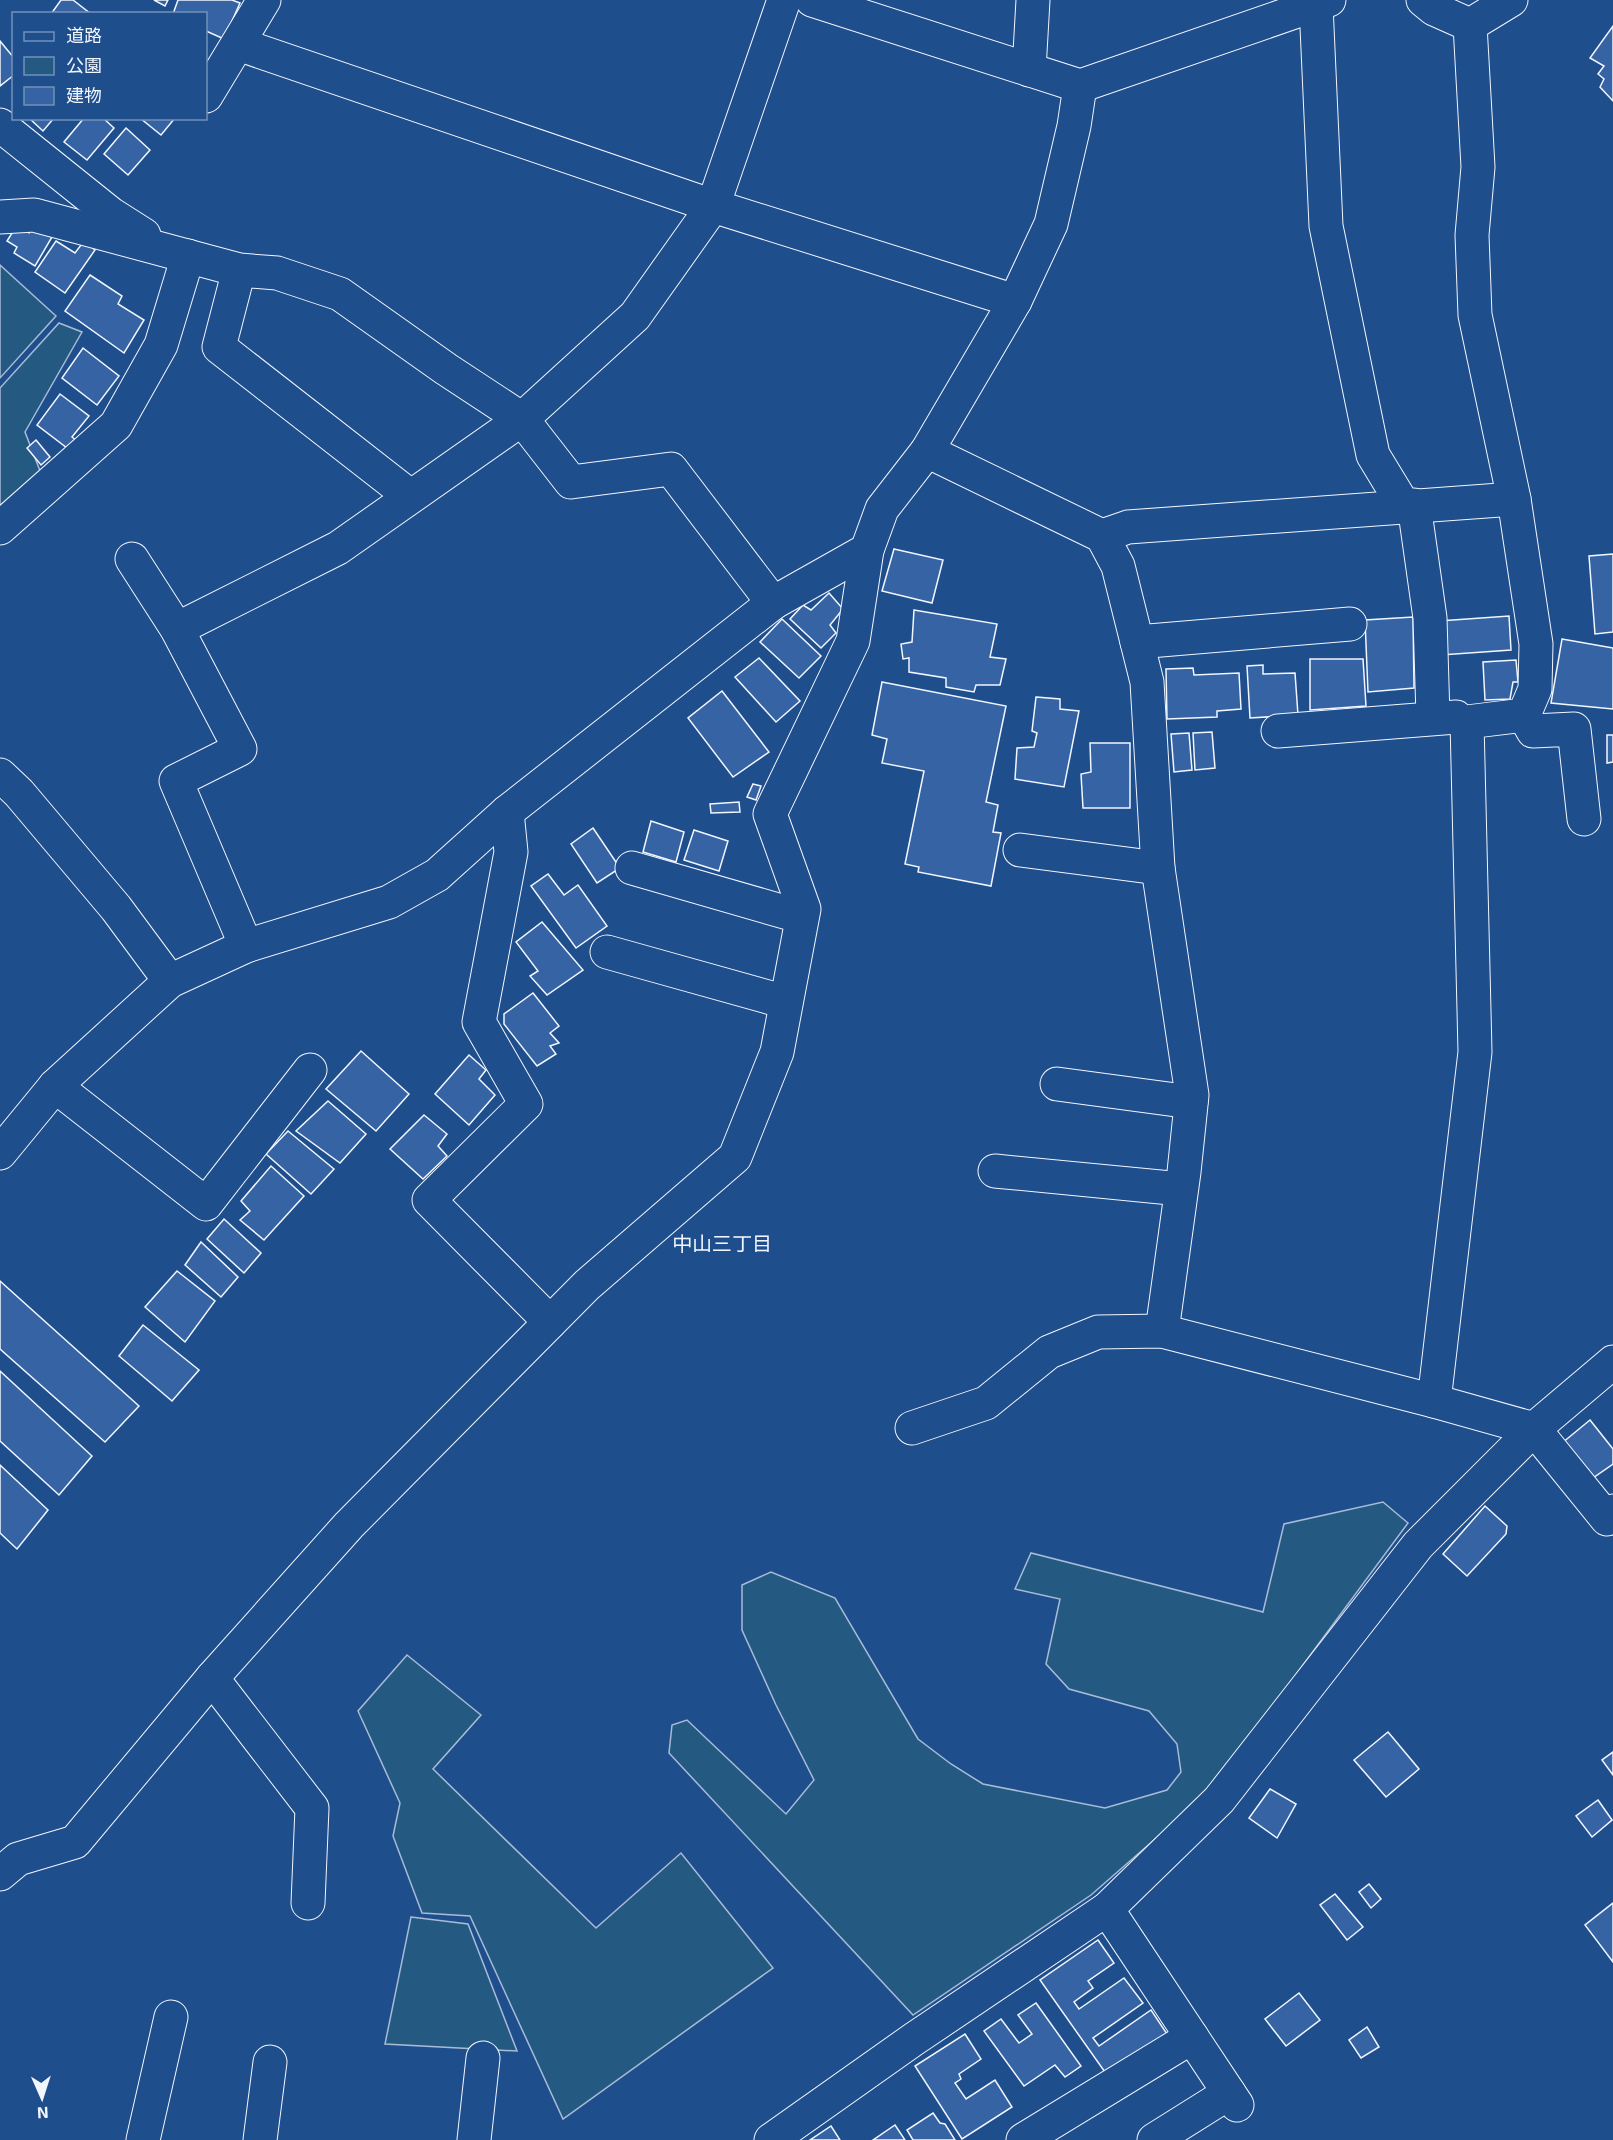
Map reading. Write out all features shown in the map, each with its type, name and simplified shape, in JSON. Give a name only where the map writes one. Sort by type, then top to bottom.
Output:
[{"type":"street","points":[[207,94],[264,0]]},
{"type":"street","points":[[177,629],[338,548],[522,419],[635,316],[712,206],[784,0]]},
{"type":"street","points":[[812,0],[1080,86],[1323,2],[1326,226],[1373,455],[1409,506],[1430,618],[1433,717]]},
{"type":"street","points":[[1029,70],[1033,0]]},
{"type":"street","points":[[1423,0],[1434,9],[1470,25]]},
{"type":"street","points":[[1470,25],[1511,0]]},
{"type":"street","points":[[1470,25],[1478,167],[1472,235],[1475,315],[1514,499],[1536,644],[1535,689],[1524,715]]},
{"type":"street","points":[[238,44],[712,206],[1015,301]]},
{"type":"street","points":[[0,1874],[18,1859],[75,1842],[212,1678],[349,1525],[587,1285],[735,1157],[777,1052],[804,909],[770,814],[853,641],[867,550],[882,509],[927,451],[1015,301],[1052,224],[1074,126],[1080,86]]},
{"type":"street","points":[[0,125],[111,214],[178,254]]},
{"type":"street","points":[[0,217],[34,215],[239,270],[277,273],[340,294],[446,369],[522,419],[571,482],[671,469],[773,603]]},
{"type":"street","points":[[0,528],[116,425],[161,345],[178,254]]},
{"type":"street","points":[[239,270],[219,347],[410,496]]},
{"type":"street","points":[[927,451],[1102,536],[1118,566],[1147,682],[1158,868],[1192,1095],[1162,1331]]},
{"type":"street","points":[[1102,536],[1128,527],[1514,499]]},
{"type":"street","points":[[0,1153],[55,1086],[170,981],[246,946],[389,902],[437,875],[507,813],[773,603],[867,550]]},
{"type":"street","points":[[132,559],[177,629],[240,749],[176,781],[246,946]]},
{"type":"street","points":[[1137,642],[1350,624]]},
{"type":"street","points":[[1278,731],[1433,717],[1455,716],[1467,722],[1524,715]]},
{"type":"street","points":[[1524,715],[1533,731],[1574,729],[1584,819]]},
{"type":"street","points":[[1434,1401],[1475,1052],[1467,722]]},
{"type":"street","points":[[0,775],[20,794],[116,908],[170,981]]},
{"type":"street","points":[[507,813],[511,852],[479,1022],[526,1104],[429,1200],[550,1322]]},
{"type":"street","points":[[1020,850],[1158,868]]},
{"type":"street","points":[[632,868],[802,917]]},
{"type":"street","points":[[607,952],[786,1002]]},
{"type":"street","points":[[55,1086],[206,1204],[310,1070]]},
{"type":"street","points":[[1057,1084],[1191,1102]]},
{"type":"street","points":[[995,1171],[1181,1189]]},
{"type":"street","points":[[912,1428],[986,1403],[1049,1352],[1098,1332],[1162,1331],[1534,1429],[1607,1519],[1613,1512]]},
{"type":"street","points":[[771,2140],[914,2039],[1107,1909],[1219,1800],[1418,1545],[1534,1429],[1613,1362]]},
{"type":"street","points":[[212,1678],[312,1808],[308,1903]]},
{"type":"street","points":[[1107,1909],[1233,2099],[1154,2140]]},
{"type":"street","points":[[143,2140],[171,2017]]},
{"type":"street","points":[[1026,2139],[1192,2037]]},
{"type":"street","points":[[474,2140],[483,2058]]},
{"type":"street","points":[[260,2140],[270,2062]]},
{"type":"green space","points":[[0,265],[56,316],[0,378]]},
{"type":"green space","points":[[59,323],[82,332],[25,432],[42,476],[0,513],[0,388]]},
{"type":"green space","points":[[1383,1502],[1408,1523],[1209,1792],[1091,1895],[913,2015],[669,1753],[672,1725],[687,1720],[786,1814],[814,1780],[776,1705],[742,1630],[742,1585],[771,1572],[835,1598],[918,1739],[983,1784],[1105,1808],[1167,1790],[1181,1772],[1177,1744],[1149,1711],[1069,1689],[1046,1664],[1060,1599],[1015,1589],[1031,1553],[1263,1612],[1284,1524]]},
{"type":"green space","points":[[407,1655],[481,1715],[433,1769],[596,1928],[681,1853],[773,1968],[563,2119],[470,1916],[422,1913],[393,1836],[400,1803],[358,1711]]},
{"type":"green space","points":[[411,1917],[468,1924],[517,2051],[385,2044]]},
{"type":"building","points":[[61,0],[73,0],[88,12],[52,12]]},
{"type":"building","points":[[154,0],[168,0],[165,6]]},
{"type":"building","points":[[178,0],[232,0],[240,3],[224,39],[207,31],[207,12],[174,12]]},
{"type":"building","points":[[1613,26],[1613,101],[1600,87],[1604,79],[1598,74],[1604,66],[1590,58]]},
{"type":"building","points":[[0,41],[12,56],[12,77],[0,86]]},
{"type":"building","points":[[31,120],[52,120],[43,131]]},
{"type":"building","points":[[82,120],[105,120],[114,128],[87,160],[64,142]]},
{"type":"building","points":[[142,120],[173,120],[161,135]]},
{"type":"building","points":[[126,128],[150,150],[128,175],[104,154]]},
{"type":"building","points":[[17,225],[29,233],[33,225],[52,237],[35,266],[14,253],[17,247],[7,241]]},
{"type":"building","points":[[56,241],[75,253],[84,241],[95,250],[65,293],[35,272]]},
{"type":"building","points":[[90,275],[122,296],[118,304],[144,320],[124,353],[65,311]]},
{"type":"building","points":[[83,348],[119,376],[97,405],[62,378]]},
{"type":"building","points":[[60,394],[89,416],[72,437],[78,442],[71,451],[37,425]]},
{"type":"building","points":[[36,440],[50,457],[41,465],[27,448]]},
{"type":"building","points":[[894,549],[943,560],[932,603],[882,591]]},
{"type":"building","points":[[1613,554],[1613,632],[1595,634],[1589,556]]},
{"type":"building","points":[[829,593],[843,609],[830,625],[836,633],[821,648],[790,619],[803,605],[811,610]]},
{"type":"building","points":[[914,610],[997,624],[990,657],[1006,659],[1000,685],[976,685],[974,692],[946,687],[946,678],[909,672],[909,658],[903,659],[901,644],[912,642]]},
{"type":"building","points":[[1509,616],[1511,650],[1441,655],[1439,621]]},
{"type":"building","points":[[1413,617],[1414,688],[1368,692],[1365,620]]},
{"type":"building","points":[[782,619],[821,656],[799,678],[760,642]]},
{"type":"building","points":[[1562,639],[1613,648],[1613,709],[1551,703]]},
{"type":"building","points":[[759,658],[800,701],[776,722],[735,677]]},
{"type":"building","points":[[1310,659],[1363,659],[1366,706],[1310,710]]},
{"type":"building","points":[[1516,660],[1518,682],[1513,682],[1510,699],[1485,700],[1483,662]]},
{"type":"building","points":[[1263,665],[1263,674],[1295,673],[1298,715],[1250,718],[1247,666]]},
{"type":"building","points":[[1193,668],[1194,675],[1239,673],[1241,709],[1217,711],[1217,717],[1167,719],[1166,669]]},
{"type":"building","points":[[882,682],[1006,706],[986,802],[998,805],[993,832],[1001,833],[991,886],[918,872],[919,867],[905,864],[924,771],[882,763],[887,739],[872,735]]},
{"type":"building","points":[[722,691],[769,752],[733,777],[688,718]]},
{"type":"building","points":[[1036,697],[1060,699],[1060,709],[1079,711],[1064,787],[1015,779],[1017,748],[1034,747],[1037,733],[1032,731]]},
{"type":"building","points":[[1212,732],[1215,768],[1195,770],[1193,733]]},
{"type":"building","points":[[1189,733],[1192,770],[1174,772],[1171,734]]},
{"type":"building","points":[[1607,735],[1613,735],[1613,762],[1607,763]]},
{"type":"building","points":[[1090,743],[1130,743],[1130,808],[1083,808],[1081,774],[1091,772]]},
{"type":"building","points":[[753,784],[761,786],[756,800],[747,797]]},
{"type":"building","points":[[739,802],[740,812],[711,813],[710,804]]},
{"type":"building","points":[[651,821],[684,832],[676,862],[643,852]]},
{"type":"building","points":[[593,828],[620,868],[597,883],[571,844]]},
{"type":"building","points":[[694,830],[728,841],[719,871],[684,860]]},
{"type":"building","points":[[548,874],[564,895],[578,885],[607,926],[576,948],[531,886]]},
{"type":"building","points":[[542,922],[583,970],[547,995],[530,976],[538,971],[516,942]]},
{"type":"building","points":[[533,993],[559,1026],[550,1033],[559,1043],[550,1046],[556,1054],[537,1066],[504,1024],[504,1014]]},
{"type":"building","points":[[361,1051],[409,1094],[376,1131],[326,1089]]},
{"type":"building","points":[[469,1055],[486,1070],[479,1079],[495,1095],[469,1125],[435,1094]]},
{"type":"building","points":[[328,1101],[366,1134],[340,1163],[296,1131]]},
{"type":"building","points":[[424,1115],[447,1134],[438,1146],[447,1156],[423,1179],[390,1149]]},
{"type":"building","points":[[288,1131],[334,1169],[311,1194],[266,1154]]},
{"type":"building","points":[[271,1166],[304,1196],[264,1240],[240,1220],[250,1211],[241,1201]]},
{"type":"building","points":[[224,1219],[261,1253],[244,1273],[207,1239]]},
{"type":"building","points":[[201,1242],[238,1277],[221,1297],[185,1265]]},
{"type":"building","points":[[177,1271],[215,1301],[185,1342],[145,1307]]},
{"type":"building","points":[[0,1281],[139,1406],[105,1442],[0,1349]]},
{"type":"building","points":[[143,1325],[199,1370],[172,1401],[119,1356]]},
{"type":"building","points":[[0,1371],[92,1456],[59,1495],[0,1441]]},
{"type":"building","points":[[1590,1420],[1613,1449],[1613,1464],[1590,1480],[1562,1443]]},
{"type":"building","points":[[0,1465],[48,1510],[17,1549],[0,1533]]},
{"type":"building","points":[[1485,1506],[1507,1526],[1506,1534],[1467,1576],[1443,1554]]},
{"type":"building","points":[[1388,1732],[1419,1769],[1386,1797],[1354,1760]]},
{"type":"building","points":[[1613,1752],[1613,1775],[1602,1760]]},
{"type":"building","points":[[1270,1789],[1296,1804],[1277,1838],[1249,1818]]},
{"type":"building","points":[[1598,1800],[1612,1820],[1592,1837],[1576,1816]]},
{"type":"building","points":[[1369,1884],[1381,1899],[1371,1908],[1359,1892]]},
{"type":"building","points":[[1335,1894],[1363,1927],[1347,1940],[1320,1905]]},
{"type":"building","points":[[1613,1903],[1613,1962],[1585,1925]]},
{"type":"building","points":[[1098,1940],[1114,1963],[1088,1981],[1093,1988],[1074,2002],[1079,2009],[1124,1978],[1143,2003],[1093,2038],[1099,2046],[1151,2010],[1167,2034],[1107,2075],[1040,1980]]},
{"type":"building","points":[[1299,1993],[1320,2020],[1286,2046],[1265,2019]]},
{"type":"building","points":[[1036,2003],[1081,2066],[1065,2077],[1055,2065],[1024,2086],[984,2031],[1001,2019],[1019,2043],[1032,2034],[1018,2015]]},
{"type":"building","points":[[1367,2027],[1379,2047],[1361,2058],[1349,2040]]},
{"type":"building","points":[[965,2034],[981,2059],[959,2074],[961,2079],[955,2083],[966,2099],[995,2080],[1012,2107],[962,2139],[915,2066]]},
{"type":"building","points":[[933,2113],[940,2123],[945,2124],[955,2140],[913,2140],[907,2130]]},
{"type":"building","points":[[895,2125],[905,2140],[873,2140]]},
{"type":"building","points":[[831,2126],[840,2140],[810,2140]]},
{"type":"district","name":"中山三丁目","points":[[722,1244]]}]
